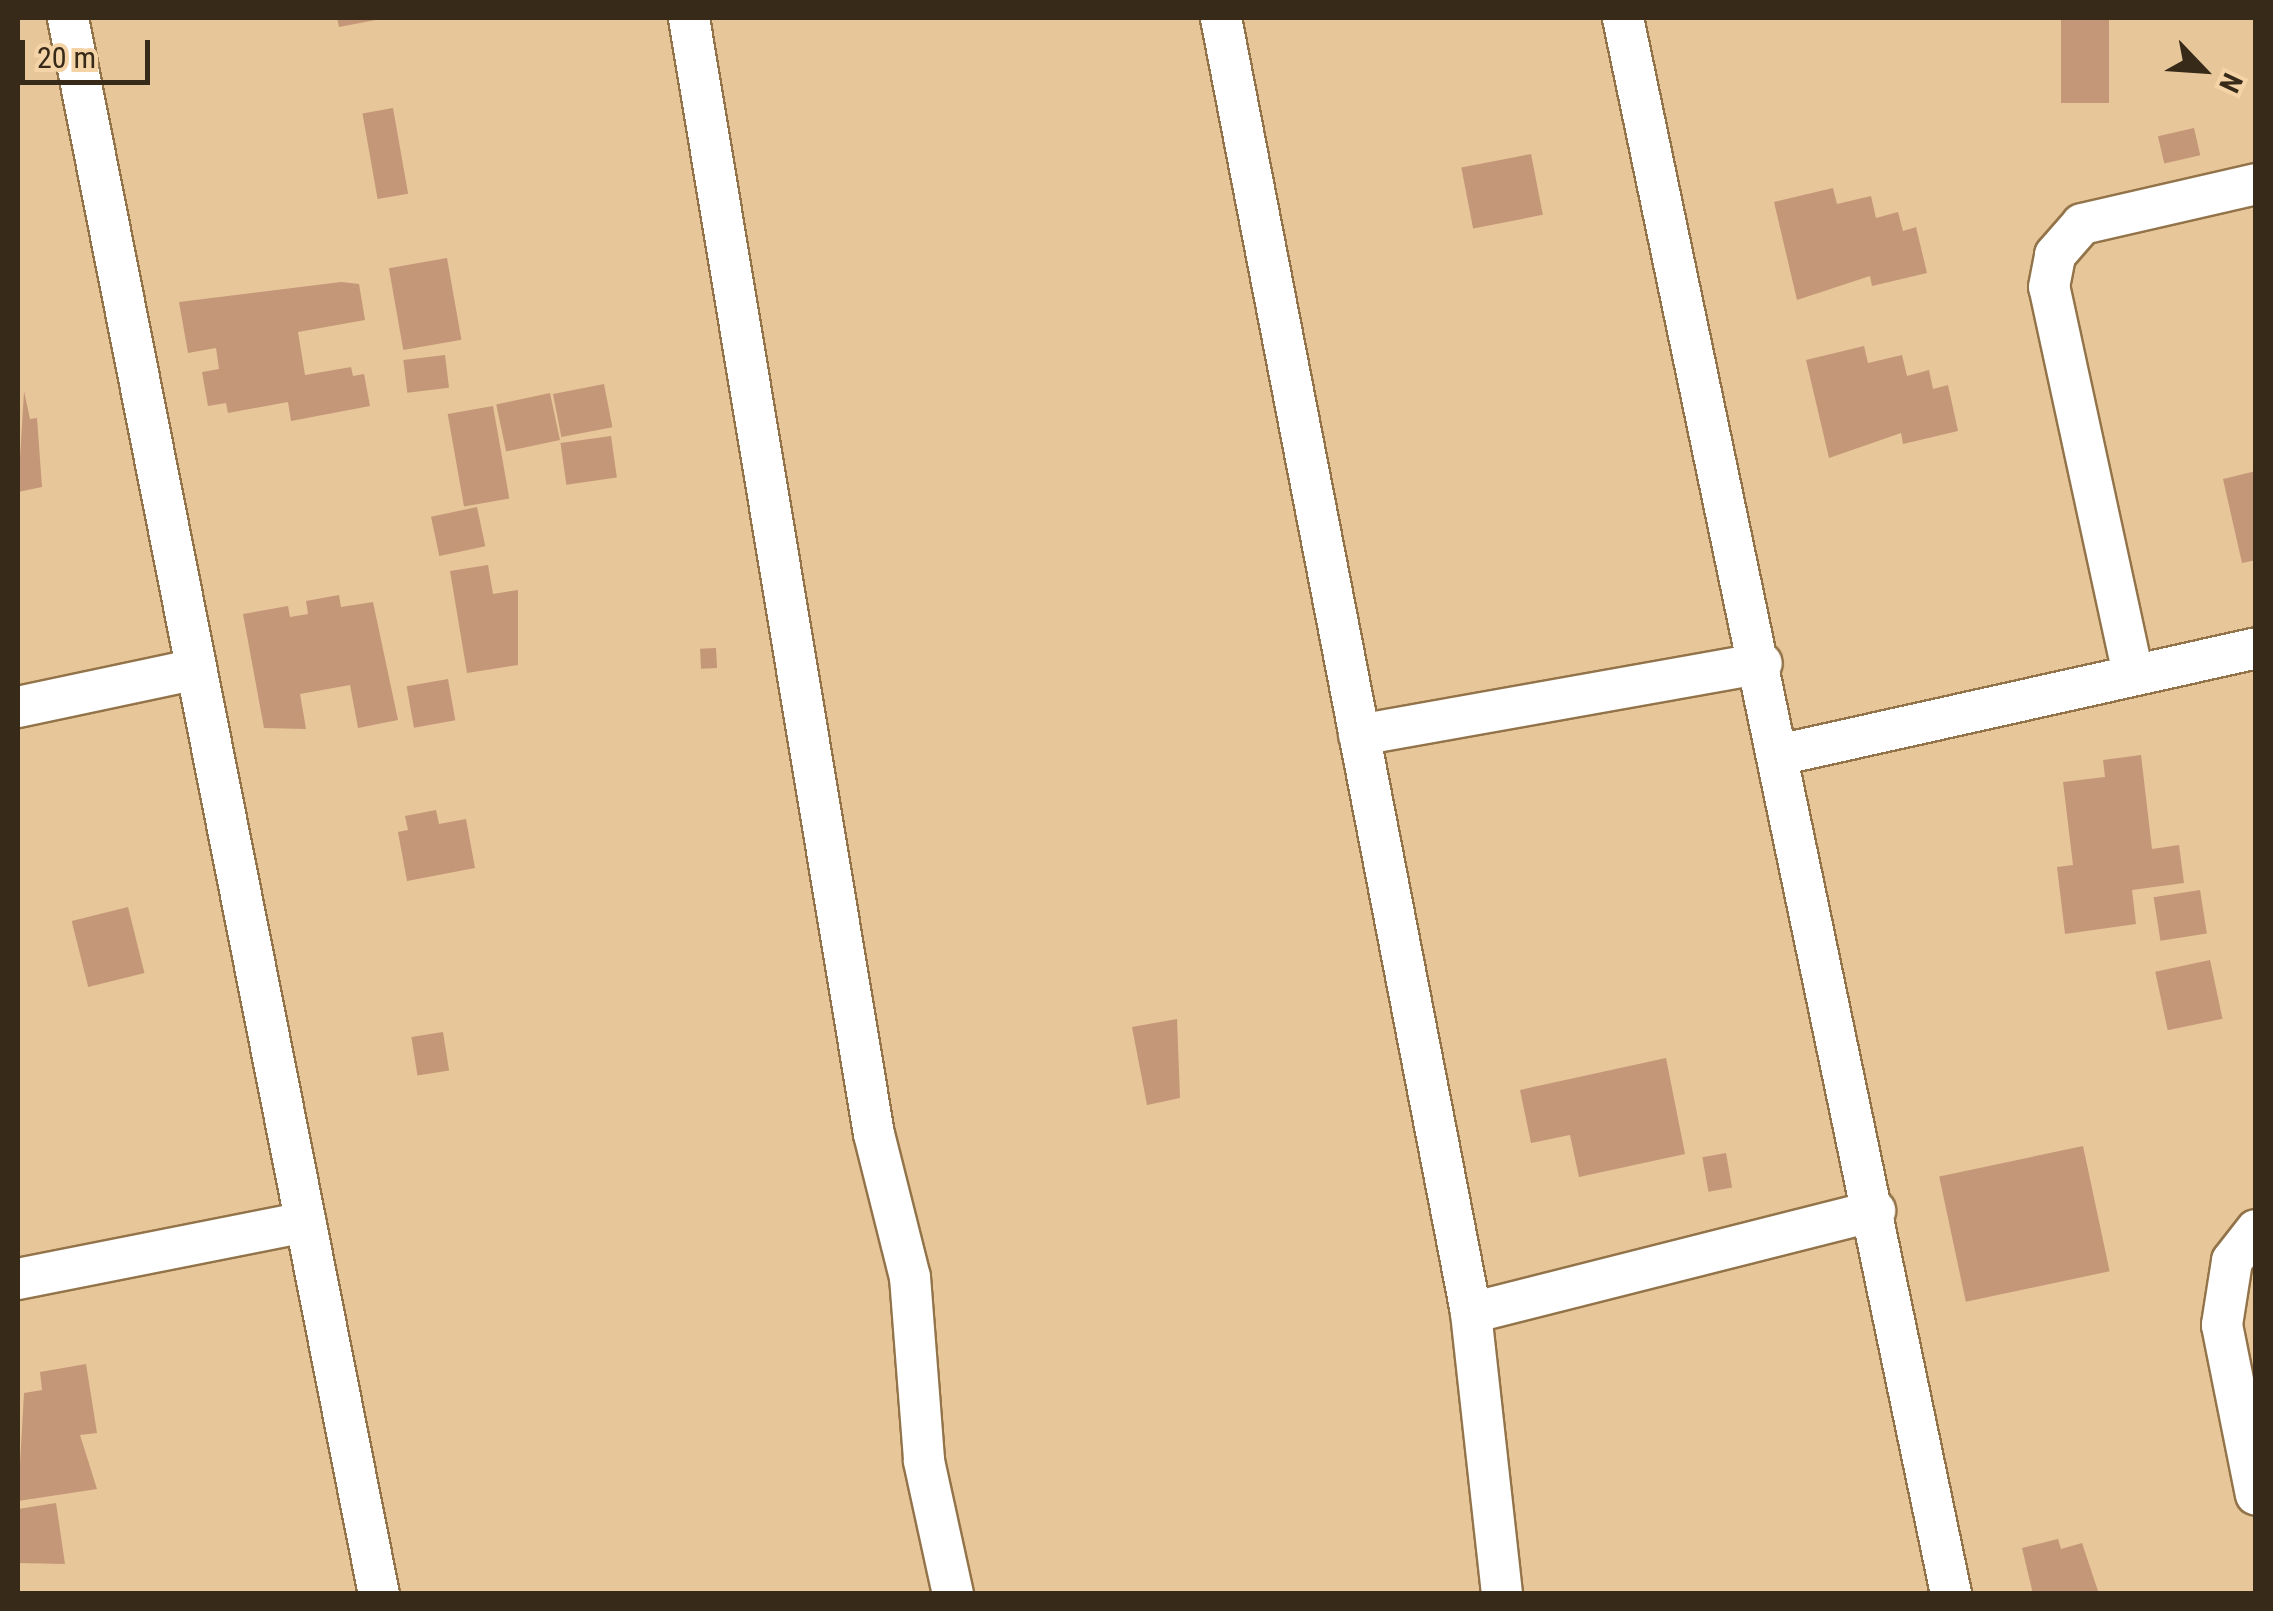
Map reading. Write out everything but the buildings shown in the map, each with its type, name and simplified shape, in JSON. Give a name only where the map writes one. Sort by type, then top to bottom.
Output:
[{"type":"street","points":[[68,18],[192,670],[379,1594]]},
{"type":"street","points":[[689,18],[874,1134],[910,1277],[922,1447],[954,1594]]},
{"type":"street","points":[[1221,18],[1472,1313],[1506,1593]]},
{"type":"street","points":[[1623,18],[1783,754],[1950,1594]]},
{"type":"street","points":[[2133,674],[2049,287],[2054,255],[2082,224],[2256,184]]},
{"type":"street","points":[[1783,754],[2256,648]]},
{"type":"street","points":[[1360,735],[1762,662]]},
{"type":"street","points":[[18,707],[192,670]]},
{"type":"street","points":[[1472,1313],[1875,1210]]},
{"type":"street","points":[[18,1279],[305,1222]]},
{"type":"street","points":[[2256,1230],[2232,1261],[2222,1325],[2256,1496]]}]
